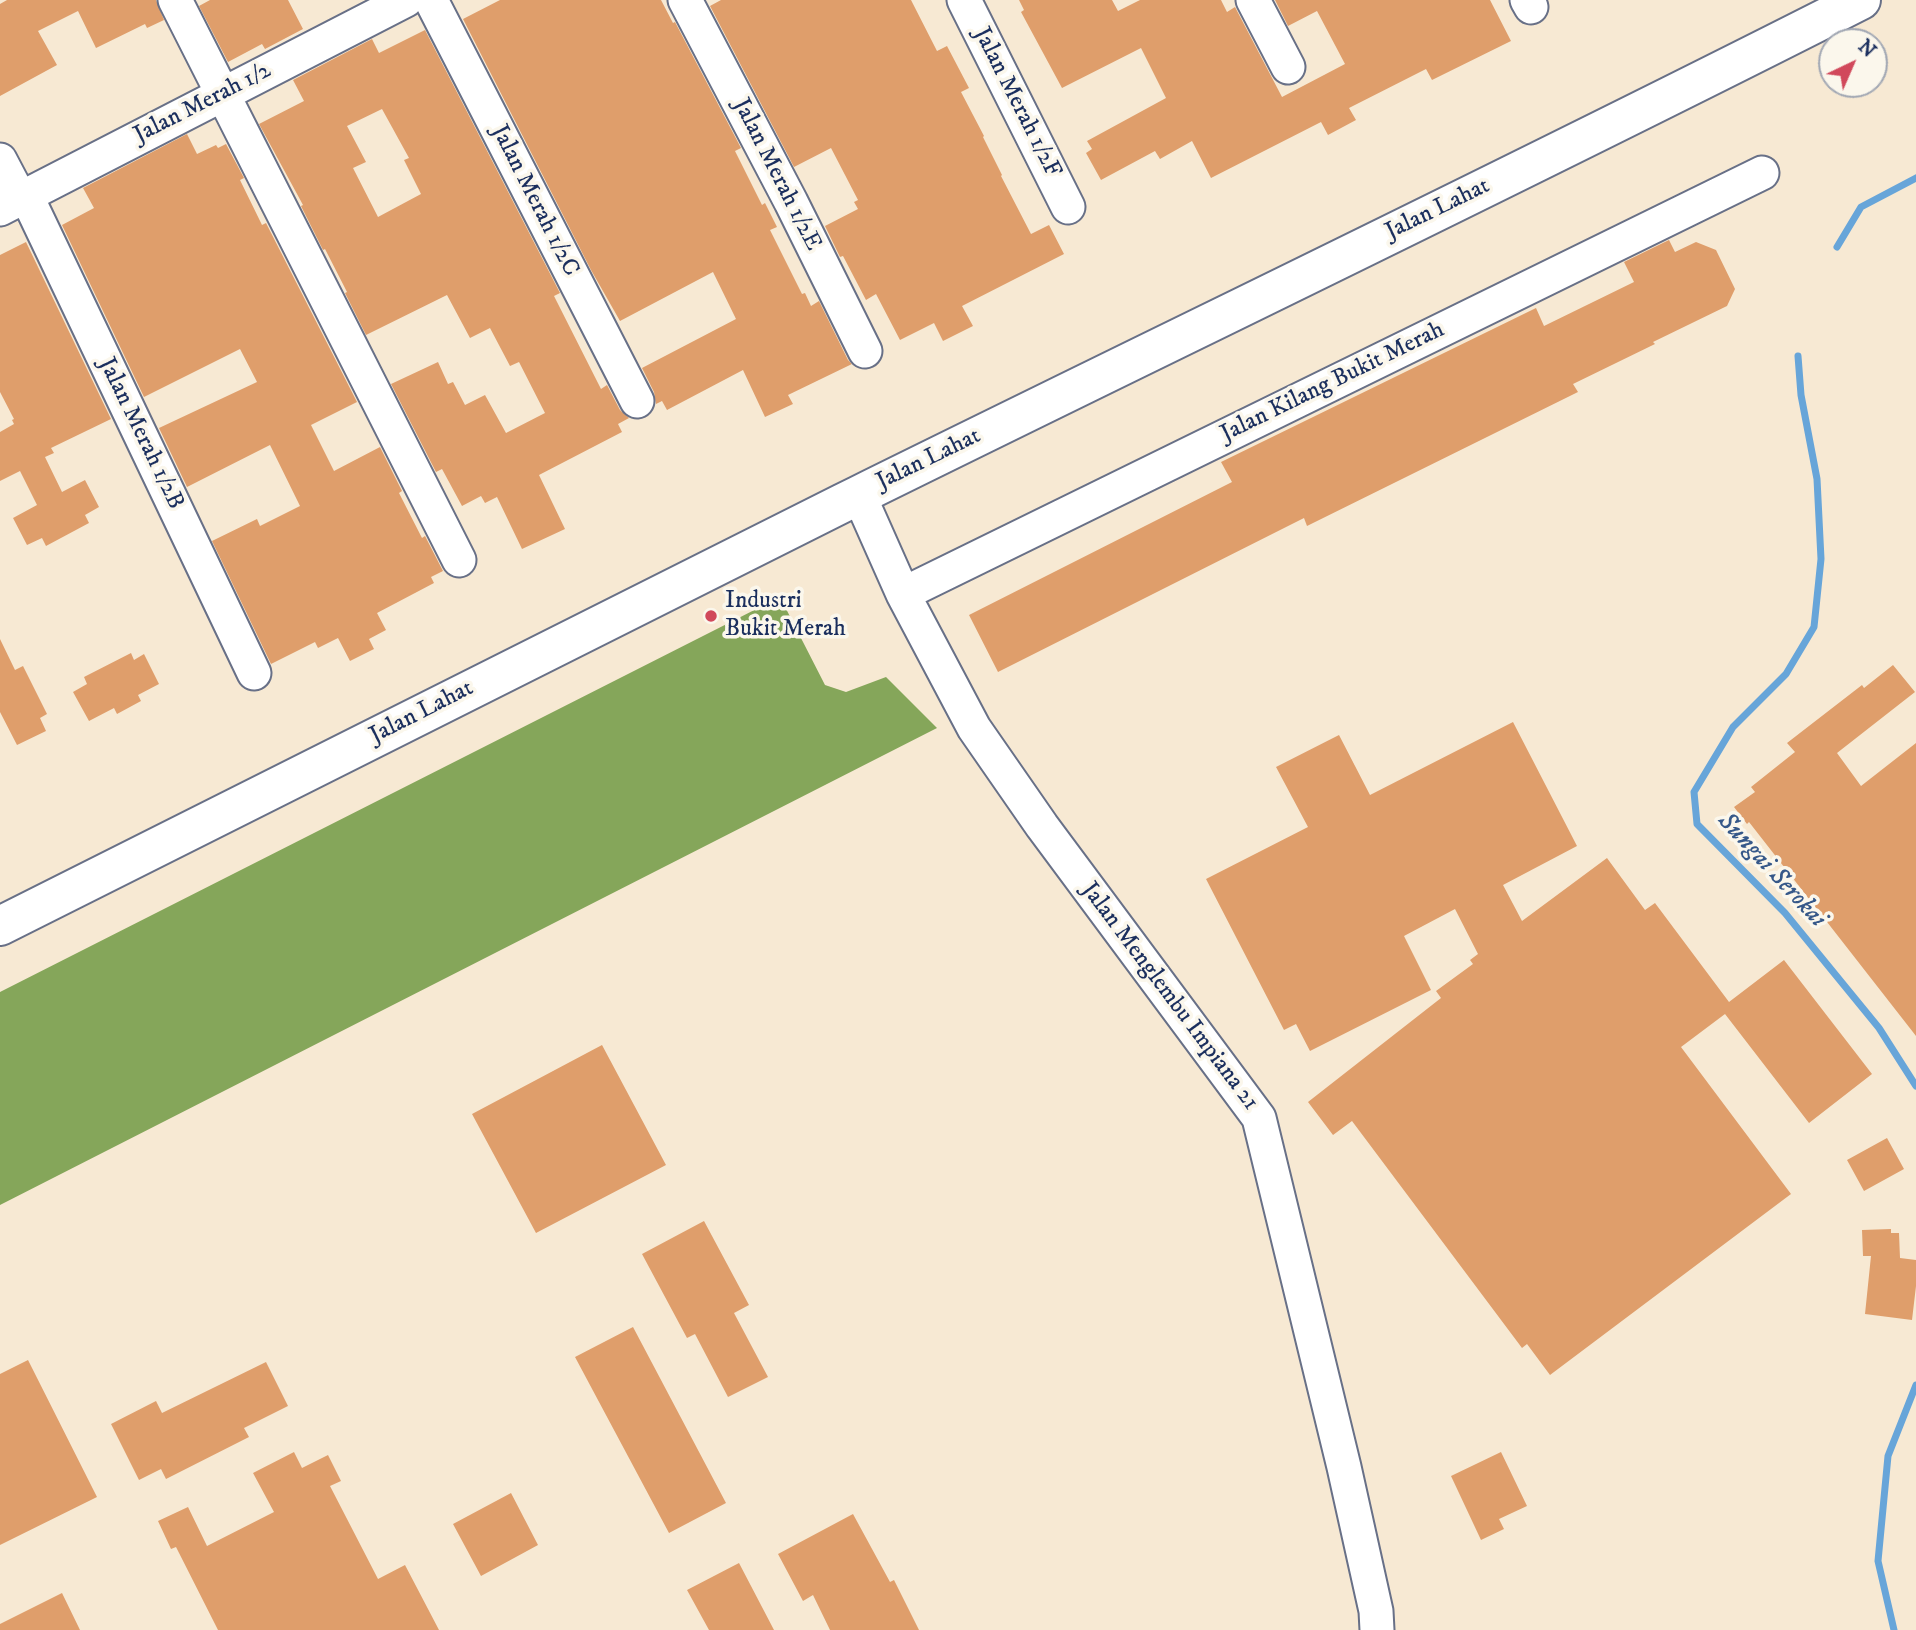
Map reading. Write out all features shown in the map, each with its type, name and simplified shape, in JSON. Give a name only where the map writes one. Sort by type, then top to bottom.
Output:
[{"type":"main road","name":"Jalan Lahat","points":[[0,926],[859,495],[1861,0]]},
{"type":"street","points":[[175,0],[459,560]]},
{"type":"street","name":"Jalan Merah 1/2","points":[[15,201],[406,0]]},
{"type":"street","name":"Jalan Merah 1/2C","points":[[431,0],[637,401]]},
{"type":"street","name":"Jalan Merah 1/2E","points":[[685,0],[791,202],[865,351]]},
{"type":"street","name":"Jalan Merah 1/2F","points":[[964,0],[1068,207]]},
{"type":"street","points":[[1253,0],[1288,67]]},
{"type":"street","name":"Jalan Merah 1/2B","points":[[0,160],[15,201],[254,673]]},
{"type":"street","name":"Jalan Kilang Bukit Merah","points":[[903,594],[1762,173]]},
{"type":"street","name":"Jalan Menglembu Impiana 21","points":[[859,495],[903,594],[974,728],[1042,827],[1259,1118],[1344,1467],[1376,1611],[1377,1630]]},
{"type":"green space","points":[[780,597],[825,685],[846,692],[886,677],[937,728],[0,1205],[0,992]]},
{"type":"building","points":[[7,0],[156,0],[164,20],[147,28],[145,24],[96,48],[78,11],[38,31],[57,65],[0,96],[0,4]]},
{"type":"building","points":[[210,0],[288,0],[303,29],[265,49],[262,44],[228,62],[199,6]]},
{"type":"building","points":[[500,0],[661,0],[741,148],[735,151],[762,205],[765,203],[777,227],[770,230],[802,294],[805,293],[811,306],[819,301],[852,364],[788,395],[793,404],[765,417],[743,370],[667,410],[662,401],[656,404],[654,392],[642,368],[736,319],[713,272],[620,321],[591,270],[463,19]]},
{"type":"building","points":[[721,0],[911,0],[937,51],[947,46],[969,88],[961,92],[1031,234],[1049,225],[1064,254],[962,306],[973,326],[943,341],[934,323],[900,340],[876,294],[866,300],[825,226],[858,209],[854,202],[858,200],[831,148],[794,167],[710,6]]},
{"type":"building","points":[[1019,0],[1112,0],[1118,11],[1140,0],[1221,0],[1227,12],[1235,7],[1282,97],[1345,64],[1317,11],[1288,26],[1275,0],[1490,0],[1511,41],[1432,80],[1426,69],[1349,108],[1356,120],[1328,135],[1321,122],[1211,178],[1192,141],[1160,159],[1155,151],[1101,180],[1086,153],[1092,149],[1087,141],[1166,98],[1141,48],[1062,88],[1021,12],[1024,10]]},
{"type":"building","points":[[425,30],[560,293],[554,296],[601,389],[607,385],[620,410],[629,418],[618,424],[622,432],[539,475],[565,529],[522,549],[497,497],[485,503],[481,496],[462,506],[442,469],[436,472],[391,384],[438,362],[448,384],[453,382],[465,405],[485,395],[506,433],[545,413],[519,362],[510,366],[490,328],[470,338],[447,295],[366,335],[345,293],[347,292],[301,206],[303,205],[259,124],[304,101],[293,80],[372,39],[379,53]],"holes":[[[382,109],[409,158],[404,160],[421,194],[378,217],[353,168],[366,162],[347,126]]]},
{"type":"building","points":[[187,134],[197,154],[216,145],[218,148],[226,144],[244,178],[240,180],[262,225],[266,223],[357,402],[311,425],[334,471],[380,447],[402,491],[399,493],[443,571],[431,577],[434,583],[377,613],[386,630],[369,639],[374,649],[350,661],[338,638],[318,648],[315,642],[271,664],[212,541],[257,519],[260,526],[300,506],[270,445],[187,487],[159,428],[257,382],[240,349],[144,397],[62,225],[94,208],[83,188]]},
{"type":"building","points":[[1669,240],[1675,252],[1696,242],[1716,250],[1735,289],[1727,306],[1573,384],[1578,392],[1307,526],[1304,518],[998,672],[969,615],[1232,482],[1221,462],[1536,308],[1544,326],[1634,282],[1624,262]]},
{"type":"building","points":[[26,242],[111,419],[51,448],[54,453],[45,457],[62,492],[85,480],[99,507],[85,515],[89,523],[46,546],[42,538],[27,545],[13,518],[37,505],[20,471],[0,481],[0,432],[14,424],[14,419],[0,392],[0,255]]},
{"type":"building","points":[[0,639],[15,670],[23,666],[47,714],[40,718],[46,731],[17,745],[0,712]]},
{"type":"building","points":[[131,653],[134,660],[144,654],[159,684],[138,695],[141,701],[117,714],[114,708],[89,721],[73,692],[87,684],[84,677]]},
{"type":"building","points":[[1893,665],[1915,692],[1837,753],[1861,786],[1916,743],[1916,1036],[1749,822],[1747,824],[1734,807],[1755,792],[1751,787],[1795,752],[1787,743],[1862,685],[1864,688]]},
{"type":"building","points":[[1513,722],[1577,846],[1503,885],[1522,921],[1607,858],[1645,910],[1655,903],[1729,1002],[1784,960],[1872,1074],[1809,1123],[1725,1014],[1681,1047],[1791,1194],[1550,1375],[1527,1344],[1522,1348],[1352,1121],[1333,1135],[1308,1102],[1441,998],[1436,991],[1473,964],[1470,960],[1478,954],[1455,909],[1404,936],[1431,990],[1310,1051],[1296,1024],[1284,1030],[1206,879],[1308,827],[1276,767],[1339,735],[1370,795]]},
{"type":"building","points":[[602,1045],[666,1165],[536,1233],[472,1114]]},
{"type":"building","points":[[1887,1138],[1904,1169],[1864,1191],[1847,1160]]},
{"type":"building","points":[[704,1221],[749,1305],[734,1313],[768,1377],[728,1397],[695,1334],[687,1338],[642,1254]]},
{"type":"building","points":[[1891,1229],[1891,1233],[1899,1233],[1900,1258],[1916,1260],[1912,1320],[1865,1314],[1871,1256],[1863,1256],[1862,1230]]},
{"type":"building","points":[[633,1327],[726,1503],[669,1533],[575,1357]]},
{"type":"building","points":[[28,1360],[97,1497],[0,1545],[0,1374]]},
{"type":"building","points":[[266,1362],[288,1406],[244,1428],[249,1437],[166,1479],[161,1469],[139,1480],[111,1424],[156,1401],[162,1413]]},
{"type":"building","points":[[294,1452],[302,1468],[328,1455],[341,1481],[330,1486],[378,1579],[405,1565],[439,1630],[218,1630],[176,1547],[171,1549],[158,1521],[188,1507],[207,1546],[274,1512],[253,1473]]},
{"type":"building","points":[[1501,1452],[1527,1506],[1499,1519],[1504,1529],[1481,1540],[1451,1476]]},
{"type":"building","points":[[511,1493],[538,1545],[481,1576],[453,1524]]},
{"type":"building","points":[[853,1514],[890,1582],[894,1580],[919,1630],[830,1630],[813,1595],[803,1601],[778,1554]]},
{"type":"building","points":[[739,1563],[774,1630],[709,1630],[687,1590]]},
{"type":"building","points":[[62,1593],[80,1630],[0,1630],[0,1624]]},
{"type":"waterway","name":"Sungai Serokai","points":[[1837,247],[1861,207],[1916,178]]},
{"type":"waterway","name":"Sungai Serokai","points":[[1798,356],[1801,395],[1817,479],[1821,559],[1814,627],[1786,674],[1733,727],[1694,792],[1697,824],[1785,913],[1879,1028],[1916,1086]]},
{"type":"waterway","name":"Sungai Serokai","points":[[1894,1630],[1878,1561],[1888,1456],[1916,1385]]},
{"type":"place","name":"Industri Bukit Merah","points":[[711,616]]}]
